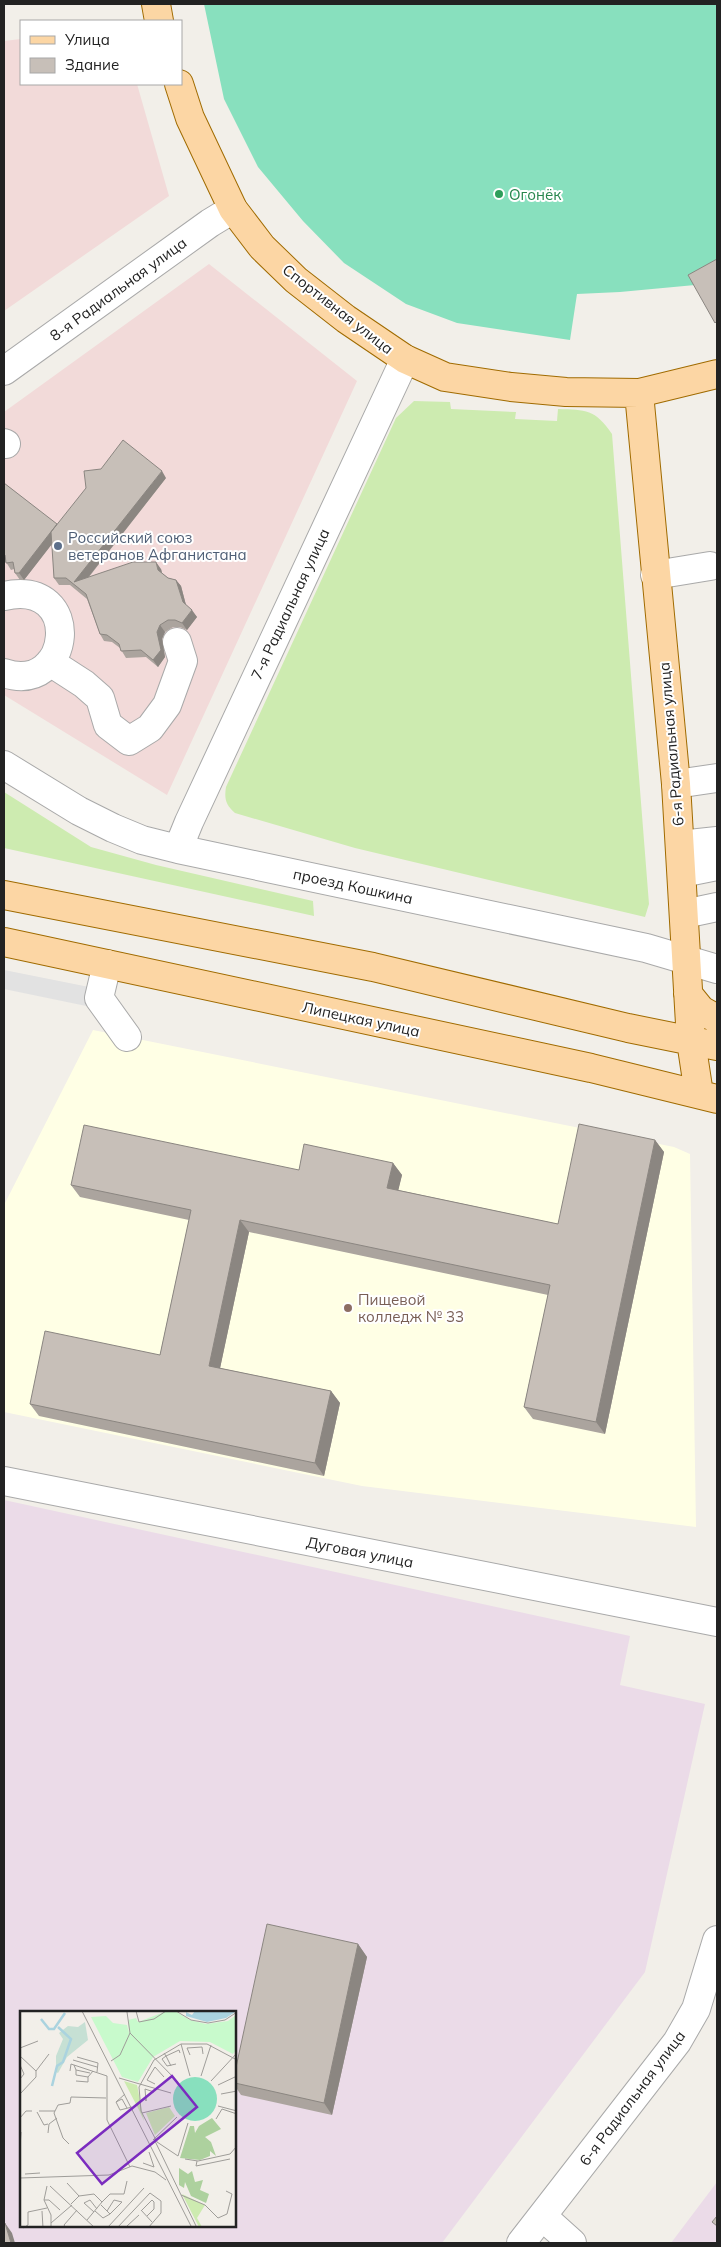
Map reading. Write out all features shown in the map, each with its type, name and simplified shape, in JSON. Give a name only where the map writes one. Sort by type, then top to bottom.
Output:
[{"type":"main road","points":[[156,4],[159,20]]},
{"type":"main road","name":"Спортивная улица","points":[[179,85],[190,118],[233,209],[262,247],[296,280],[346,319],[405,360],[445,377],[511,387],[566,392],[639,393],[717,374]]},
{"type":"main road","name":"6-я Радиальная улица","points":[[639,393],[676,784],[691,1041],[708,1097]]},
{"type":"main road","points":[[4,895],[373,967],[618,1026],[717,1046]]},
{"type":"main road","name":"Липецкая улица","points":[[4,942],[592,1068],[708,1097]]},
{"type":"main road","points":[[688,994],[701,1010],[717,1019]]},
{"type":"street","name":"8-я Радиальная улица","points":[[4,371],[202,228],[233,209]]},
{"type":"street","name":"7-я Радиальная улица","points":[[178,849],[193,813],[405,360]]},
{"type":"street","points":[[655,576],[710,566]]},
{"type":"street","points":[[4,596],[20,592],[39,597],[53,609],[61,627],[60,646],[50,662],[37,672],[21,676],[4,673]]},
{"type":"street","points":[[50,662],[84,684],[100,698],[108,725],[130,741],[150,728],[167,705],[183,661],[177,642]]},
{"type":"street","name":"проезд Кошкина","points":[[4,765],[79,810],[113,828],[142,840],[636,946],[717,969]]},
{"type":"street","points":[[676,784],[717,778]]},
{"type":"street","points":[[680,845],[717,841]]},
{"type":"street","points":[[682,873],[717,866]]},
{"type":"street","points":[[684,914],[717,907]]},
{"type":"street","points":[[107,964],[99,998],[127,1037]]},
{"type":"street","name":"Дуговая улица","points":[[4,1481],[717,1622]]},
{"type":"street","name":"6-я Радиальная улица","points":[[521,2243],[677,2042],[696,2010],[717,1940]]},
{"type":"street","points":[[542,2216],[572,2243]]},
{"type":"shaded area","points":[[20,39],[20,85],[137,85],[169,196],[4,311],[4,41]]},
{"type":"shaded area","points":[[209,264],[357,381],[167,795],[4,695],[4,412]]},
{"type":"shaded area","points":[[4,970],[89,987],[91,1007],[4,989]]},
{"type":"shaded area","name":"Пищевой колледж № 33","points":[[93,1030],[674,1147],[690,1154],[696,1527],[362,1486],[4,1412],[4,1205]]},
{"type":"shaded area","points":[[4,1500],[630,1636],[620,1685],[705,1704],[645,1972],[442,2243],[4,2243]]},
{"type":"shaded area","points":[[717,2182],[717,2243],[671,2243]]},
{"type":"green space","name":"Огонёк","points":[[204,4],[717,4],[717,325],[695,285],[577,294],[570,340],[457,323],[406,304],[344,263],[303,221],[258,167],[224,99]]},
{"type":"green space","points":[[414,401],[450,402],[451,409],[516,412],[515,419],[557,421],[558,409],[589,412],[595,415],[612,434],[649,904],[645,917],[355,848],[235,813],[228,804],[225,795],[226,787],[396,418]]},
{"type":"green space","points":[[4,792],[91,847],[156,865],[313,901],[314,916],[4,848]]},
{"type":"building","points":[[717,259],[717,321],[715,323],[688,275]]},
{"type":"building","name":"Российский союз ветеранов Афганистана","points":[[123,440],[162,471],[74,582],[133,562],[156,562],[158,570],[168,578],[176,580],[183,602],[192,610],[182,623],[168,620],[160,625],[157,632],[161,650],[153,660],[141,650],[121,651],[119,644],[107,635],[100,634],[86,594],[66,578],[54,578],[51,532],[86,488],[84,471],[101,469]]},
{"type":"building","points":[[4,483],[57,524],[19,573],[15,573],[13,562],[6,563],[4,555]]},
{"type":"building","points":[[579,1124],[655,1140],[596,1422],[524,1407],[550,1285],[240,1220],[209,1366],[331,1391],[315,1463],[30,1404],[45,1331],[160,1355],[191,1210],[71,1185],[84,1125],[299,1170],[304,1144],[393,1163],[387,1188],[558,1224]]},
{"type":"building","points":[[267,1924],[358,1944],[324,2103],[236,2083],[236,2067]]},
{"type":"building","points":[[717,2216],[717,2226],[712,2222]]},
{"type":"building","points":[[5,2223],[11,2243],[4,2243]]},
{"type":"place","name":"Огонёк","points":[[499,194]]},
{"type":"place","name":"Российский союз ветеранов Афганистана","points":[[58,546]]},
{"type":"place","name":"Пищевой колледж № 33","points":[[348,1308]]}]
